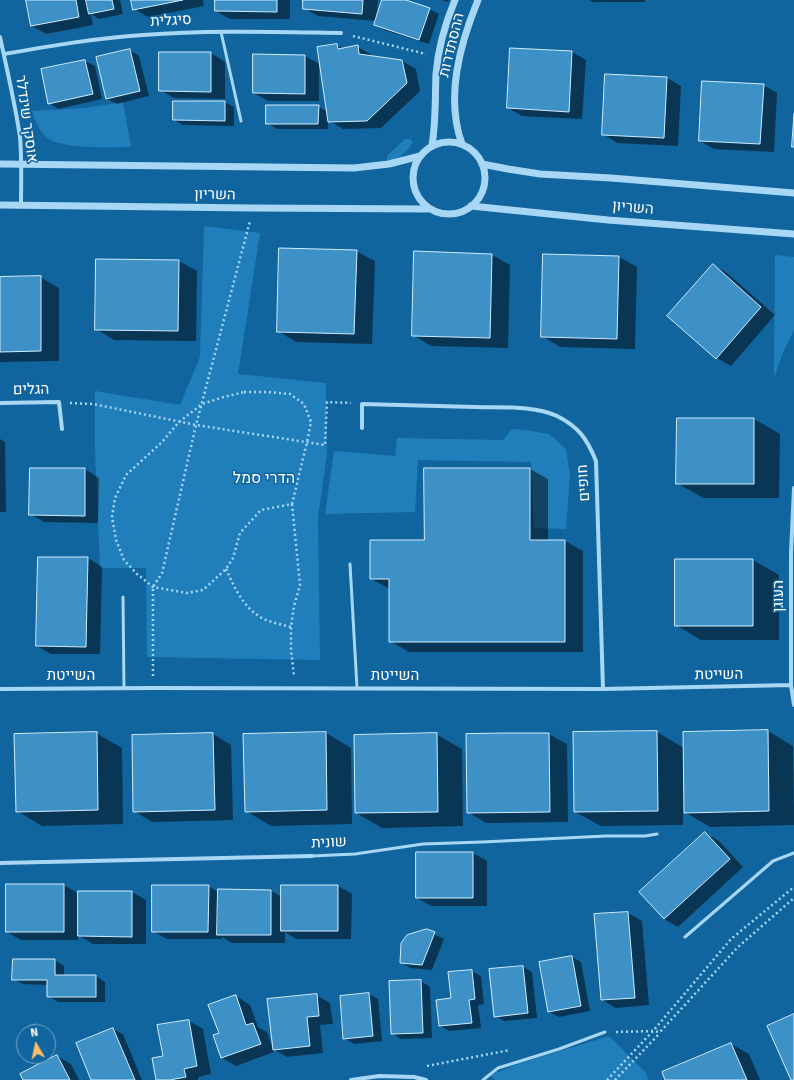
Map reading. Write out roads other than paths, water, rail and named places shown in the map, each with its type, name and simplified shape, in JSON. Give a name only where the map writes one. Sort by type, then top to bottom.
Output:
[{"type":"street","name":"ההסתדרות","points":[[432,145],[435,131],[436,74],[438,57],[448,16],[455,0]]},
{"type":"street","name":"ההסתדרות","points":[[462,144],[456,118],[456,74],[469,23],[478,0]]},
{"type":"street","name":"סיגלית","points":[[4,54],[91,39],[142,35],[197,32],[341,33]]},
{"type":"street","name":"אוסקר שינדלר","points":[[0,37],[14,100],[20,138],[22,164],[21,205]]},
{"type":"street","points":[[442,142],[462,144],[470,148],[477,155],[485,171],[484,187],[481,194],[477,201],[461,212],[450,214],[439,213],[429,209],[417,196],[414,188],[412,180],[414,167],[420,156],[432,145],[442,142]]},
{"type":"street","name":"השריון","points":[[0,164],[354,168],[389,164],[420,156]]},
{"type":"street","name":"השריון","points":[[482,164],[540,174],[612,178],[794,193]]},
{"type":"street","name":"השריון","points":[[0,205],[429,209]]},
{"type":"street","name":"השריון","points":[[471,206],[608,220],[794,234]]},
{"type":"street","name":"הגלים","points":[[0,403],[59,402],[62,429]]},
{"type":"street","name":"חופים","points":[[362,428],[362,404],[507,408],[544,411],[558,416],[583,435],[596,461],[603,689]]},
{"type":"street","name":"העוגן","points":[[794,488],[791,554],[791,686],[794,705]]},
{"type":"street","name":"השייטת","points":[[0,688],[603,689],[791,686]]},
{"type":"street","name":"שונית","points":[[0,863],[312,856]]},
{"type":"street","points":[[351,1080],[379,1076],[414,1077],[426,1080]]},
{"type":"lane","points":[[220,32],[241,121]]},
{"type":"lane","points":[[350,564],[357,688]]},
{"type":"lane","points":[[123,597],[124,688]]},
{"type":"lane","name":"שונית","points":[[312,856],[355,854],[423,844],[606,836],[645,836],[657,834]]},
{"type":"lane","points":[[686,937],[773,861],[794,853]]},
{"type":"lane","points":[[483,1080],[498,1068],[559,1049],[605,1032]]},
{"type":"district","name":"הדרי סמל","points":[[264,479]]}]
